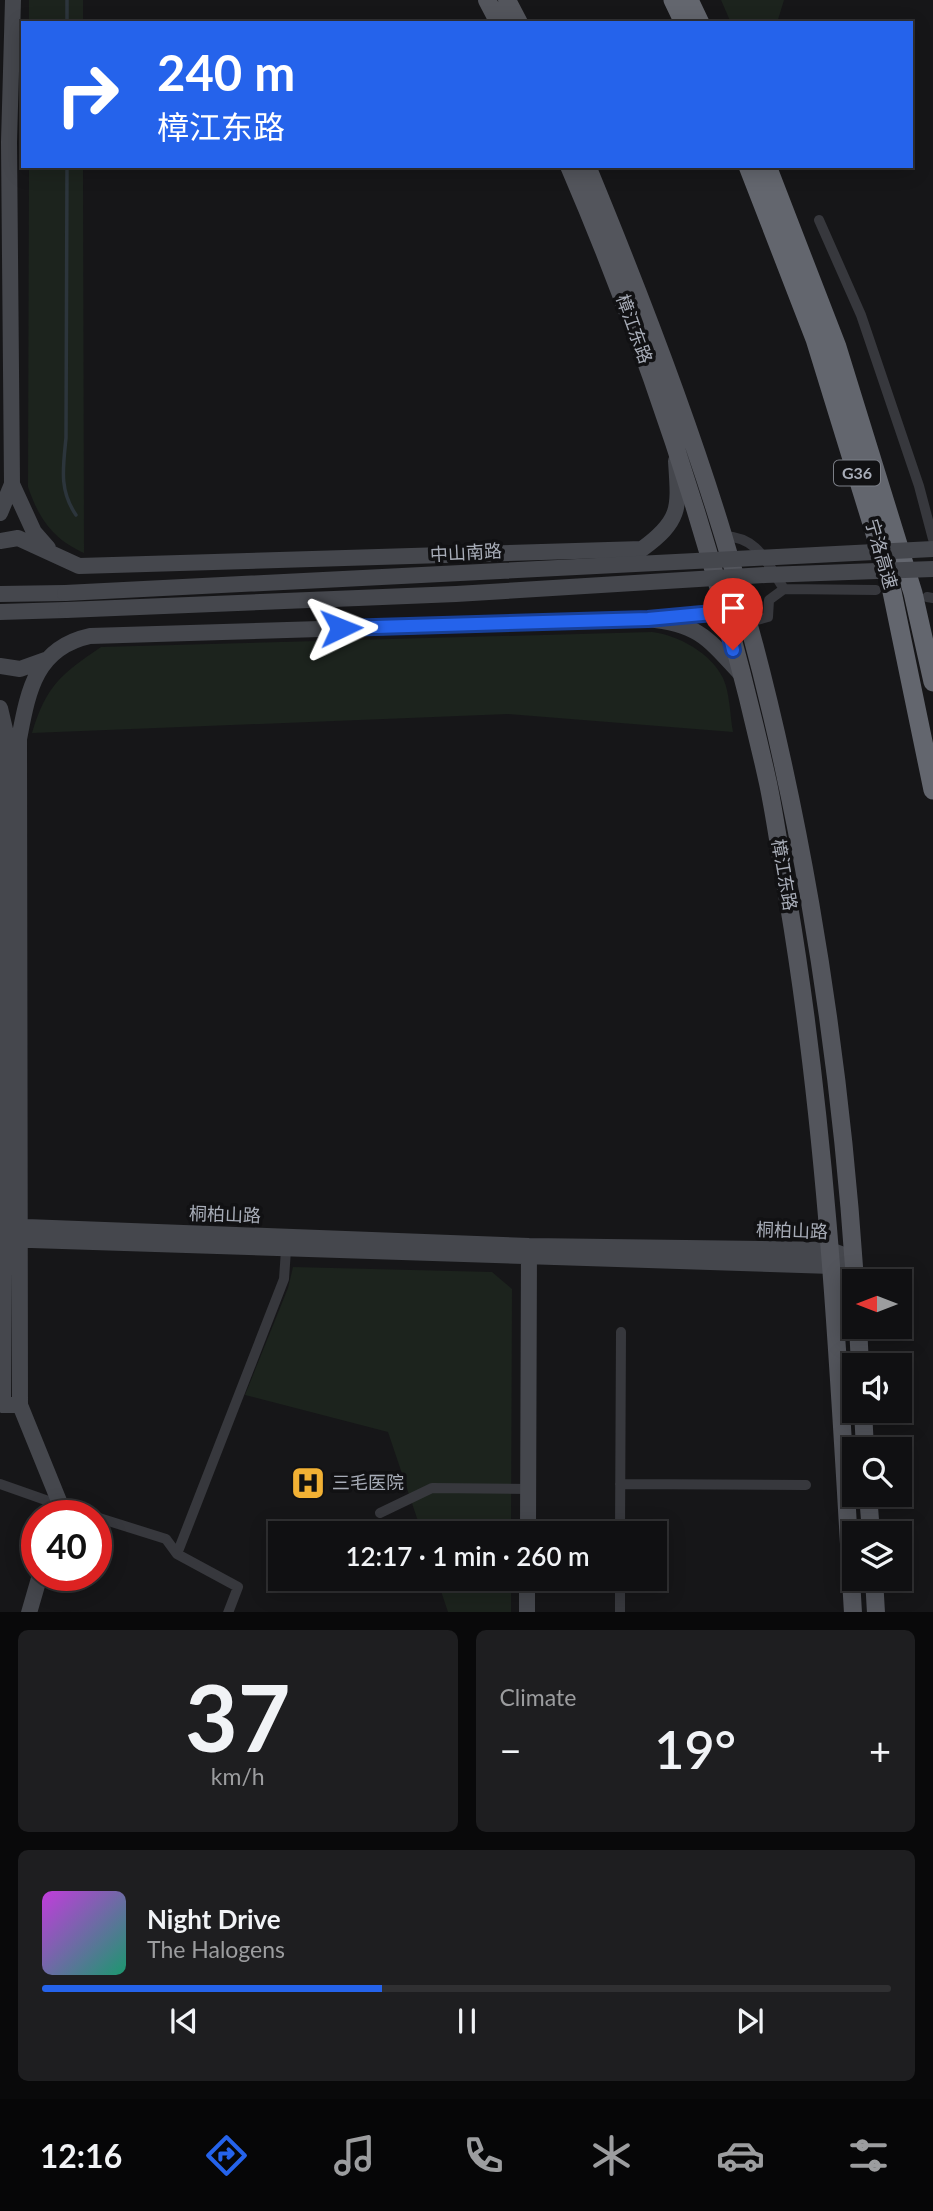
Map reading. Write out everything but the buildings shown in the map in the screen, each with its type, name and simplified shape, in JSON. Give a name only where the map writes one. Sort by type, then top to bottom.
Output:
[{"type":"highway","points":[[673,0],[683,21]]},
{"type":"highway","points":[[689,0],[699,21]]},
{"type":"highway","name":"宁洛高速","points":[[749,168],[815,339],[890,582],[933,790]]},
{"type":"highway","name":"宁洛高速","points":[[767,168],[837,347],[914,593],[933,682]]},
{"type":"main road","points":[[487,0],[498,21]]},
{"type":"main road","points":[[507,0],[518,21]]},
{"type":"main road","name":"樟江东路","points":[[570,168],[602,244],[676,448],[724,612],[768,784],[813,1067],[831,1258],[853,1612]]},
{"type":"main road","name":"樟江东路","points":[[588,168],[645,306],[723,536],[782,765],[828,1032],[854,1269]]},
{"type":"main road","points":[[875,1591],[876,1612]]},
{"type":"street","points":[[0,513],[12,484],[13,0]]},
{"type":"street","points":[[819,220],[861,315],[919,486],[933,540]]},
{"type":"street","points":[[0,541],[18,538],[56,558],[79,566],[642,549],[668,530],[679,501],[676,448]]},
{"type":"street","points":[[12,484],[34,532],[56,558]]},
{"type":"street","points":[[723,536],[742,536],[752,543],[784,589]]},
{"type":"street","name":"中山南路","points":[[0,594],[65,593],[933,549]]},
{"type":"street","points":[[0,612],[442,595],[765,575],[933,569]]},
{"type":"street","points":[[746,623],[768,617],[769,600],[784,589],[876,590]]},
{"type":"street","points":[[56,1500],[20,1405],[3,1405],[19,739],[35,674],[48,659],[79,638],[90,636],[648,619],[724,612]]},
{"type":"street","points":[[648,619],[679,622],[692,628],[714,645],[739,672]]},
{"type":"street","points":[[0,666],[20,668],[48,659]]},
{"type":"street","points":[[0,708],[7,738],[7,1233]]},
{"type":"street","name":"桐柏山路","points":[[7,1233],[286,1250],[853,1258]]},
{"type":"street","name":"桐柏山路","points":[[7,1233],[529,1252]]},
{"type":"street","points":[[177,1554],[284,1279],[286,1250]]},
{"type":"street","points":[[527,1521],[529,1252]]},
{"type":"street","points":[[620,1521],[621,1332]]},
{"type":"street","points":[[0,1484],[36,1500]]},
{"type":"street","points":[[620,1484],[806,1485]]},
{"type":"street","points":[[380,1513],[432,1488],[528,1489]]},
{"type":"street","points":[[112,1522],[166,1539],[177,1554],[238,1587],[228,1612]]},
{"type":"street","points":[[29,1612],[35,1591]]},
{"type":"street","points":[[527,1591],[527,1612]]},
{"type":"street","points":[[620,1591],[620,1612]]},
{"type":"shaded area","points":[[29,0],[83,0],[83,21],[29,21]]},
{"type":"shaded area","points":[[721,0],[784,0],[778,21],[730,21]]},
{"type":"shaded area","points":[[29,168],[83,168],[84,553],[48,527],[28,487]]},
{"type":"shaded area","points":[[652,632],[683,641],[702,653],[718,669],[727,691],[733,732],[508,714],[32,733],[49,692],[75,665],[101,647]]},
{"type":"shaded area","points":[[293,1267],[492,1272],[512,1289],[511,1521],[418,1521],[388,1432],[245,1395],[288,1288]]},
{"type":"shaded area","points":[[441,1591],[511,1591],[511,1612],[448,1612]]},
{"type":"waterway","points":[[67,0],[67,21]]},
{"type":"waterway","points":[[67,168],[64,478],[67,497],[76,515]]},
{"type":"place","name":"三毛医院","points":[[308,1483]]},
{"type":"route","points":[[341,628],[648,619],[724,612],[733,650]]}]
